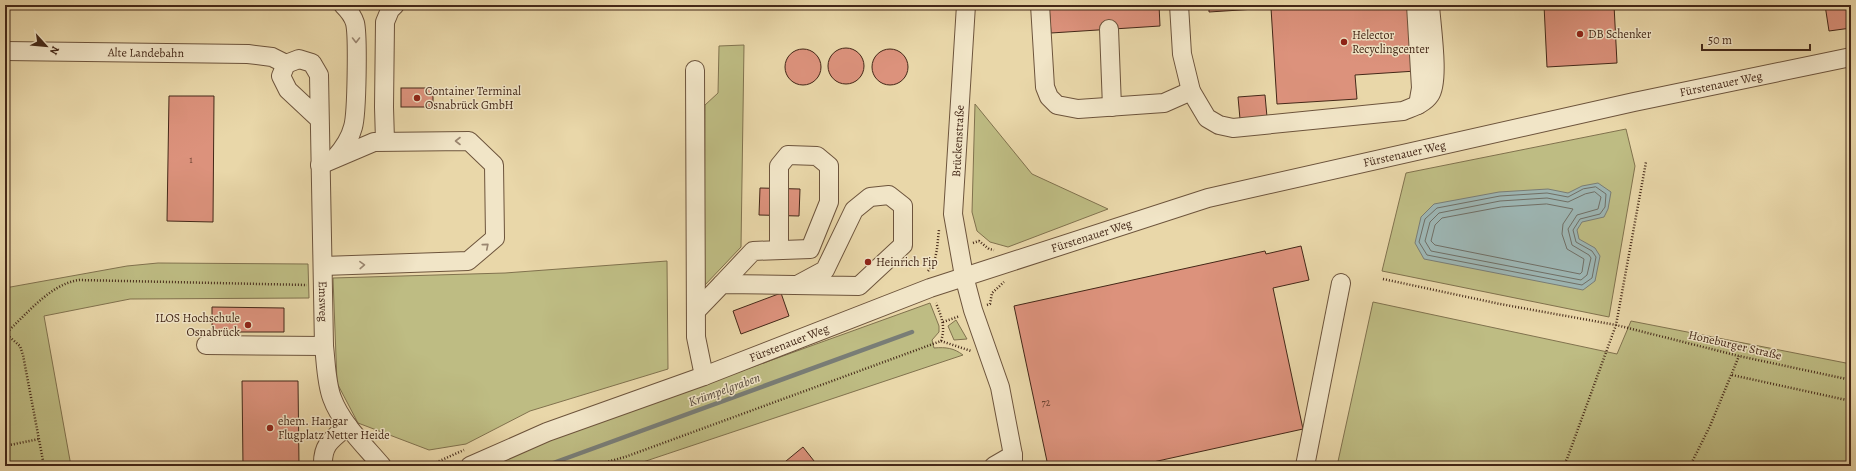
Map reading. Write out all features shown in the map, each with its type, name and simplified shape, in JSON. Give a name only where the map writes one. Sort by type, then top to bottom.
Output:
[{"type":"street","points":[[328,161],[348,140],[354,126],[355,22],[349,11],[343,5]]},
{"type":"street","points":[[380,142],[374,50],[376,21],[384,5]]},
{"type":"street","points":[[380,142],[384,107],[385,22],[390,10],[395,5]]},
{"type":"street","name":"Brückenstraße","points":[[964,276],[953,214],[966,5]]},
{"type":"street","points":[[1040,5],[1046,87],[1049,97],[1056,104],[1067,108],[1078,109],[1164,103],[1191,91]]},
{"type":"street","points":[[1178,5],[1182,54],[1191,91],[1207,118],[1219,125],[1233,128],[1403,111],[1418,105],[1430,95],[1435,79],[1430,5]]},
{"type":"street","points":[[1416,5],[1421,88],[1418,105]]},
{"type":"street","points":[[1109,29],[1112,107]]},
{"type":"street","name":"Alte Landebahn","points":[[5,52],[248,54],[272,57],[286,64]]},
{"type":"street","name":"Fürstenauer Weg","points":[[470,466],[547,432],[704,376],[964,276],[1208,198],[1634,102],[1851,57]]},
{"type":"street","name":"Emsweg","points":[[286,64],[299,59],[312,63],[319,75],[319,118],[328,161],[323,266],[324,346],[320,376],[348,426],[382,466]]},
{"type":"street","points":[[286,64],[281,76],[288,90],[319,118]]},
{"type":"street","points":[[695,70],[696,337],[704,376]]},
{"type":"street","points":[[323,266],[468,261],[495,238],[494,166],[469,141],[380,142],[328,161]]},
{"type":"street","points":[[696,311],[753,251],[810,249],[829,202],[829,166],[817,156],[788,155],[779,166],[779,250]]},
{"type":"street","points":[[722,284],[858,286],[903,245],[903,206],[889,195],[870,197],[854,210],[825,270],[799,284]]},
{"type":"street","points":[[964,276],[973,310],[1000,387],[1013,460],[994,466]]},
{"type":"street","points":[[1305,466],[1341,283]]},
{"type":"street","points":[[206,345],[324,346]]},
{"type":"street","points":[[323,466],[322,454],[329,442],[348,426]]},
{"type":"path","points":[[1563,466],[1567,459],[1616,325],[1646,162]]},
{"type":"path","points":[[979,241],[989,249],[1000,252]]},
{"type":"path","name":"Honeburger Straße","points":[[1383,279],[1500,304],[1616,325],[1739,356],[1851,380]]},
{"type":"path","points":[[44,466],[24,355],[20,346],[5,333],[53,290],[70,281],[87,280],[323,284]]},
{"type":"path","points":[[941,341],[944,333],[943,322]]},
{"type":"path","points":[[591,466],[625,457],[941,341],[963,348]]},
{"type":"path","points":[[1690,466],[1710,426],[1739,356]]},
{"type":"path","points":[[1732,375],[1851,401]]},
{"type":"path","points":[[5,446],[39,439]]},
{"type":"path","points":[[408,466],[413,463],[428,466]]},
{"type":"shaded area","points":[[744,45],[741,247],[704,286],[705,105],[718,93],[719,46]]},
{"type":"shaded area","points":[[975,104],[1032,174],[1108,209],[1008,247],[990,242],[977,231],[972,212]]},
{"type":"shaded area","points":[[1626,129],[1635,166],[1609,317],[1382,271],[1406,173]]},
{"type":"shaded area","points":[[667,261],[668,369],[530,411],[466,444],[429,450],[358,423],[337,383],[333,278],[505,273]]},
{"type":"shaded area","points":[[158,263],[308,264],[309,298],[130,299],[44,316],[71,466],[5,466],[5,405],[9,405],[5,386],[5,288],[127,266]]},
{"type":"shaded area","points":[[1373,302],[1617,354],[1631,321],[1851,364],[1851,466],[1337,466]]},
{"type":"shaded area","points":[[930,303],[939,326],[939,332],[932,340],[934,348],[950,348],[963,355],[631,466],[490,466],[550,440]]},
{"type":"shaded area","points":[[956,320],[967,339],[954,340],[948,326]]},
{"type":"water","points":[[1598,183],[1611,192],[1608,209],[1604,217],[1582,222],[1577,230],[1579,239],[1595,248],[1600,256],[1595,281],[1583,290],[1424,259],[1415,243],[1421,217],[1434,204],[1499,192],[1548,189],[1568,193],[1582,186]]},
{"type":"building","points":[[1049,5],[1159,5],[1160,26],[1051,33]]},
{"type":"building","name":"Helector Recyclingcenter","points":[[1209,5],[1412,5],[1416,71],[1355,75],[1357,99],[1277,104],[1271,8],[1209,12]]},
{"type":"building","name":"DB Schenker","points":[[1544,5],[1614,5],[1617,63],[1547,67]]},
{"type":"building","points":[[1825,5],[1851,5],[1851,28],[1829,31]]},
{"type":"building","points":[[850,48],[859,53],[863,59],[863,73],[859,79],[850,84],[842,84],[833,79],[829,73],[828,62],[833,53],[839,49]]},
{"type":"building","points":[[807,49],[816,54],[820,60],[820,74],[816,80],[807,85],[799,85],[790,80],[786,74],[785,63],[790,54],[796,50]]},
{"type":"building","points":[[894,49],[903,54],[907,60],[907,74],[903,80],[894,85],[886,85],[877,80],[873,74],[872,63],[877,54],[883,50]]},
{"type":"building","points":[[401,88],[433,88],[433,107],[401,107]]},
{"type":"building","points":[[1265,95],[1267,117],[1240,119],[1238,97]]},
{"type":"building","points":[[169,96],[214,96],[213,222],[167,221]]},
{"type":"building","points":[[760,188],[800,189],[799,216],[759,215]]},
{"type":"building","points":[[1301,246],[1309,280],[1273,288],[1303,429],[1135,466],[1048,466],[1014,306],[1265,251],[1266,254]]},
{"type":"building","points":[[781,293],[789,316],[741,334],[733,311]]},
{"type":"building","name":"ILOS Hochschule Osnabrück","points":[[212,307],[284,308],[284,332],[212,332]]},
{"type":"building","name":"ehem. Hangar Flugplatz Netter Heide","points":[[242,381],[298,381],[299,466],[243,466]]},
{"type":"building","points":[[803,447],[818,466],[780,466]]},
{"type":"waterway","name":"Krümpelgraben","points":[[545,466],[912,332]]},
{"type":"place","name":"DB Schenker","points":[[1580,34]]},
{"type":"place","name":"Helector Recyclingcenter","points":[[1344,42]]},
{"type":"place","name":"Container Terminal Osnabrück GmbH","points":[[417,98]]},
{"type":"place","name":"Heinrich Fip","points":[[868,262]]},
{"type":"place","name":"ILOS Hochschule Osnabrück","points":[[248,325]]},
{"type":"place","name":"ehem. Hangar Flugplatz Netter Heide","points":[[270,428]]}]
